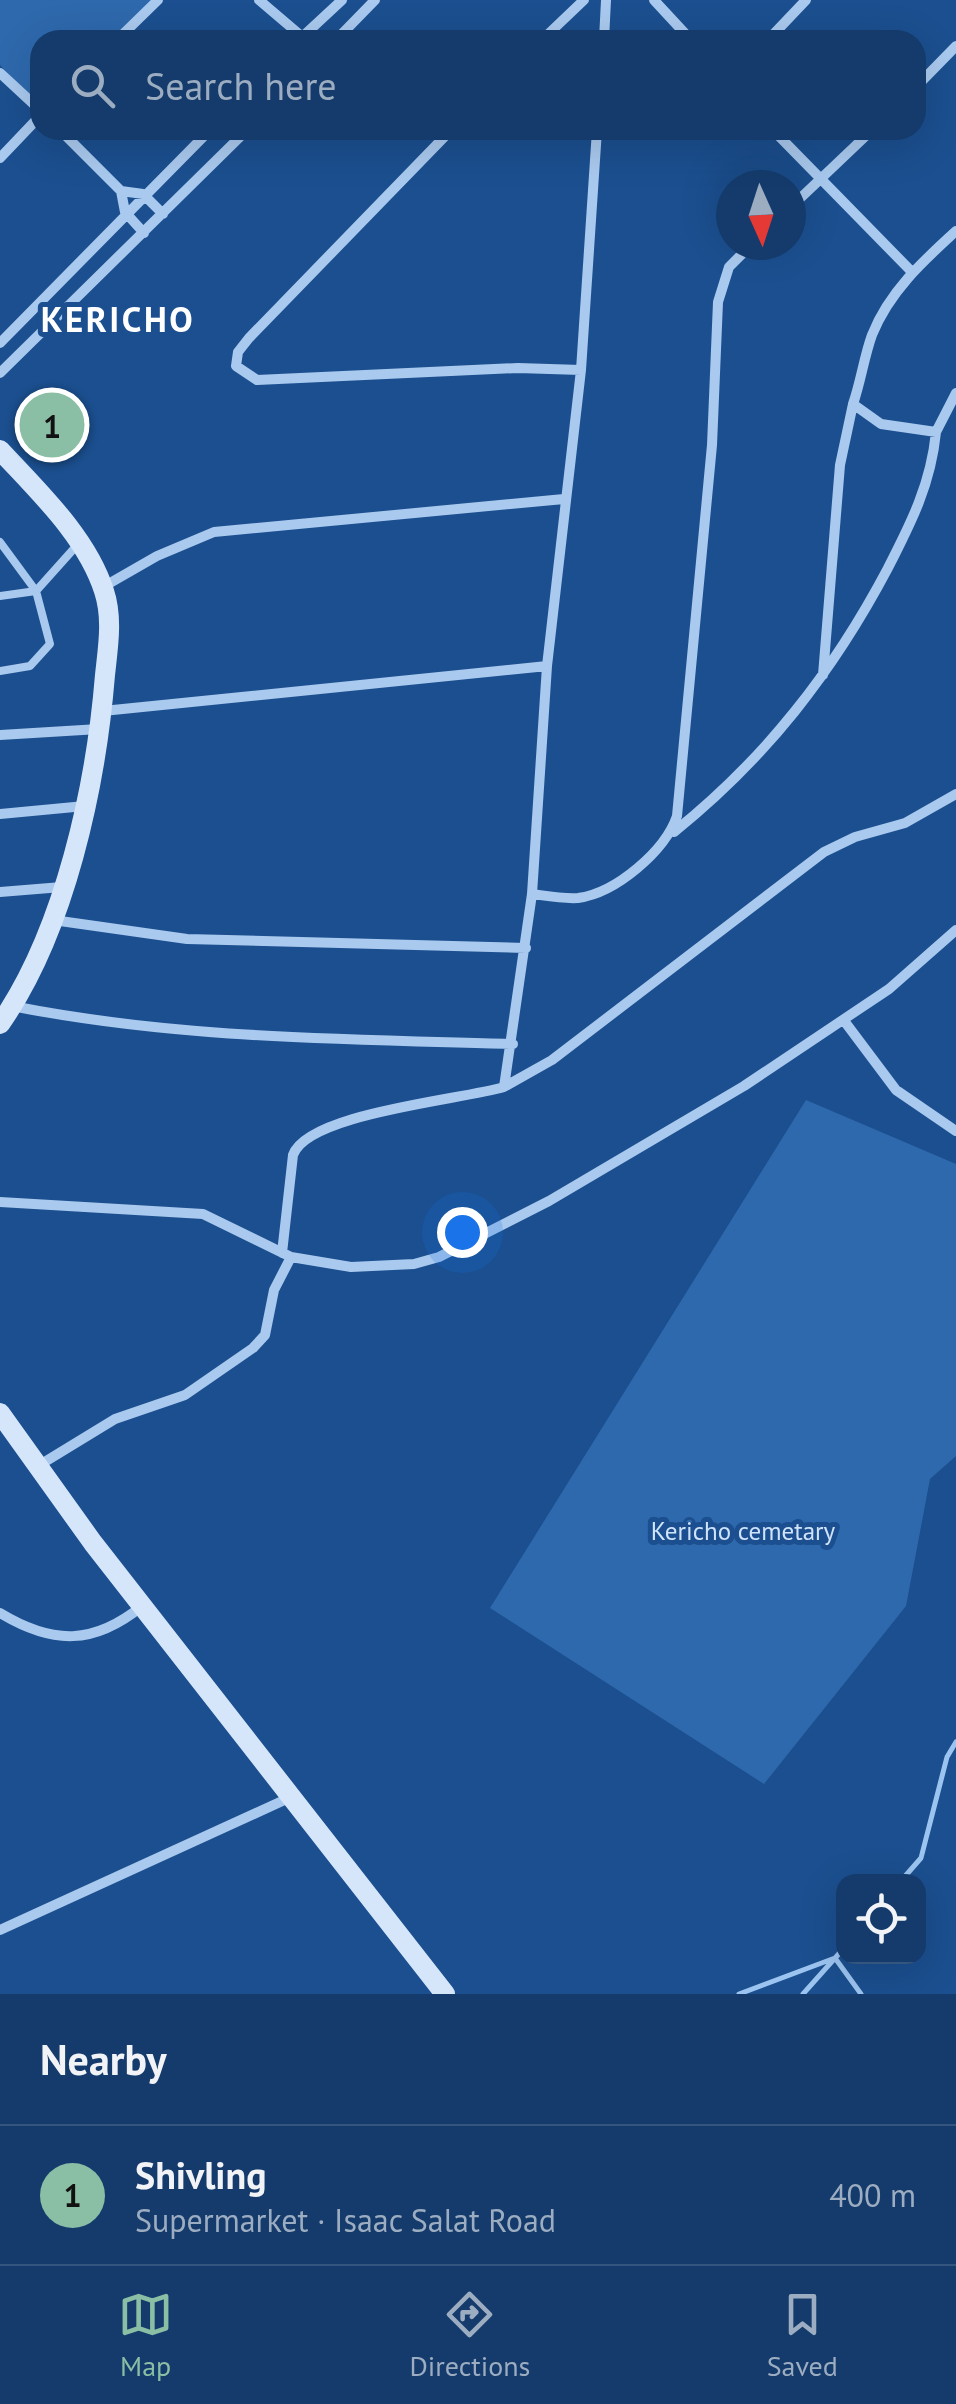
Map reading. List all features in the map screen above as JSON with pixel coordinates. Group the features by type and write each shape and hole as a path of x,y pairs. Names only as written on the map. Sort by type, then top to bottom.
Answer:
{"street":[{"path":"127,30 158,0"},
{"path":"259,0 292,30"},
{"path":"311,30 342,0"},
{"path":"346,30 375,0"},
{"path":"552,30 584,0"},
{"path":"604,30 606,0"},
{"path":"654,0 682,30"},
{"path":"778,30 806,0"},
{"path":"926,77 956,46"},
{"path":"0,73 30,103"},
{"path":"0,158 30,124"},
{"path":"70,140 121,191 126,212 144,233"},
{"path":"0,343 200,140"},
{"path":"0,373 237,140"},
{"path":"441,140 249,338 238,352 236,366 248,378 257,380 518,368 581,370"},
{"path":"504,1086 532,894 547,666 581,370 596,140"},
{"path":"783,140 911,272"},
{"path":"806,192 861,140"},
{"path":"121,191 143,194 163,214"},
{"path":"823,677 840,465 872,336 911,272 956,231"},
{"path":"671,835 681,792 712,445 718,302 729,267 736,260"},
{"path":"532,894 566,898 600,892 625,876 762,754 857,628 919,508 932,468 936,432 956,392"},
{"path":"853,404 880,424 936,432"},
{"path":"0,450 80,544 103,588 109,628 102,720 86,806 51,920 6,1015 251,1036 513,1044"},
{"path":"103,588 157,556 214,532 564,499"},
{"path":"0,734 547,666"},
{"path":"38,1466 115,1419 186,1395 253,1348 264,1335 287,1255 293,1154 300,1142 373,1114 504,1086 552,1060 824,852 855,837 905,824 956,794"},
{"path":"0,814 86,806"},
{"path":"0,892 62,887"},
{"path":"51,920 206,940 526,948"},
{"path":"0,1202 203,1214 287,1255 380,1268 439,1257 549,1201 845,1022 956,930"},
{"path":"845,1022 896,1090 956,1130"},
{"path":"0,1413 142,1606 445,1994"},
{"path":"0,1613 52,1634 84,1635 110,1631 142,1606"},
{"path":"0,1930 291,1797"}],"lane":[{"path":"0,542 36,591 50,644 30,666 0,671"},
{"path":"0,596 36,591 80,544"}],"green space":[{"path":"0,0 154,0 123,30 30,30 30,93 0,65"},
{"name":"Kericho cemetary","path":"806,1100 956,1164 956,1456 930,1479 906,1606 764,1784 490,1608"}],"waterway":[{"path":"907,1874 921,1858 947,1757 956,1742"},
{"path":"803,1994 836,1957"},
{"path":"835,1958 861,1994"},
{"path":"739,1994 835,1958"}],"place":[{"name":"Shivling","path":"52,425"}],"district":[{"name":"KERICHO","path":"118,320"}]}
